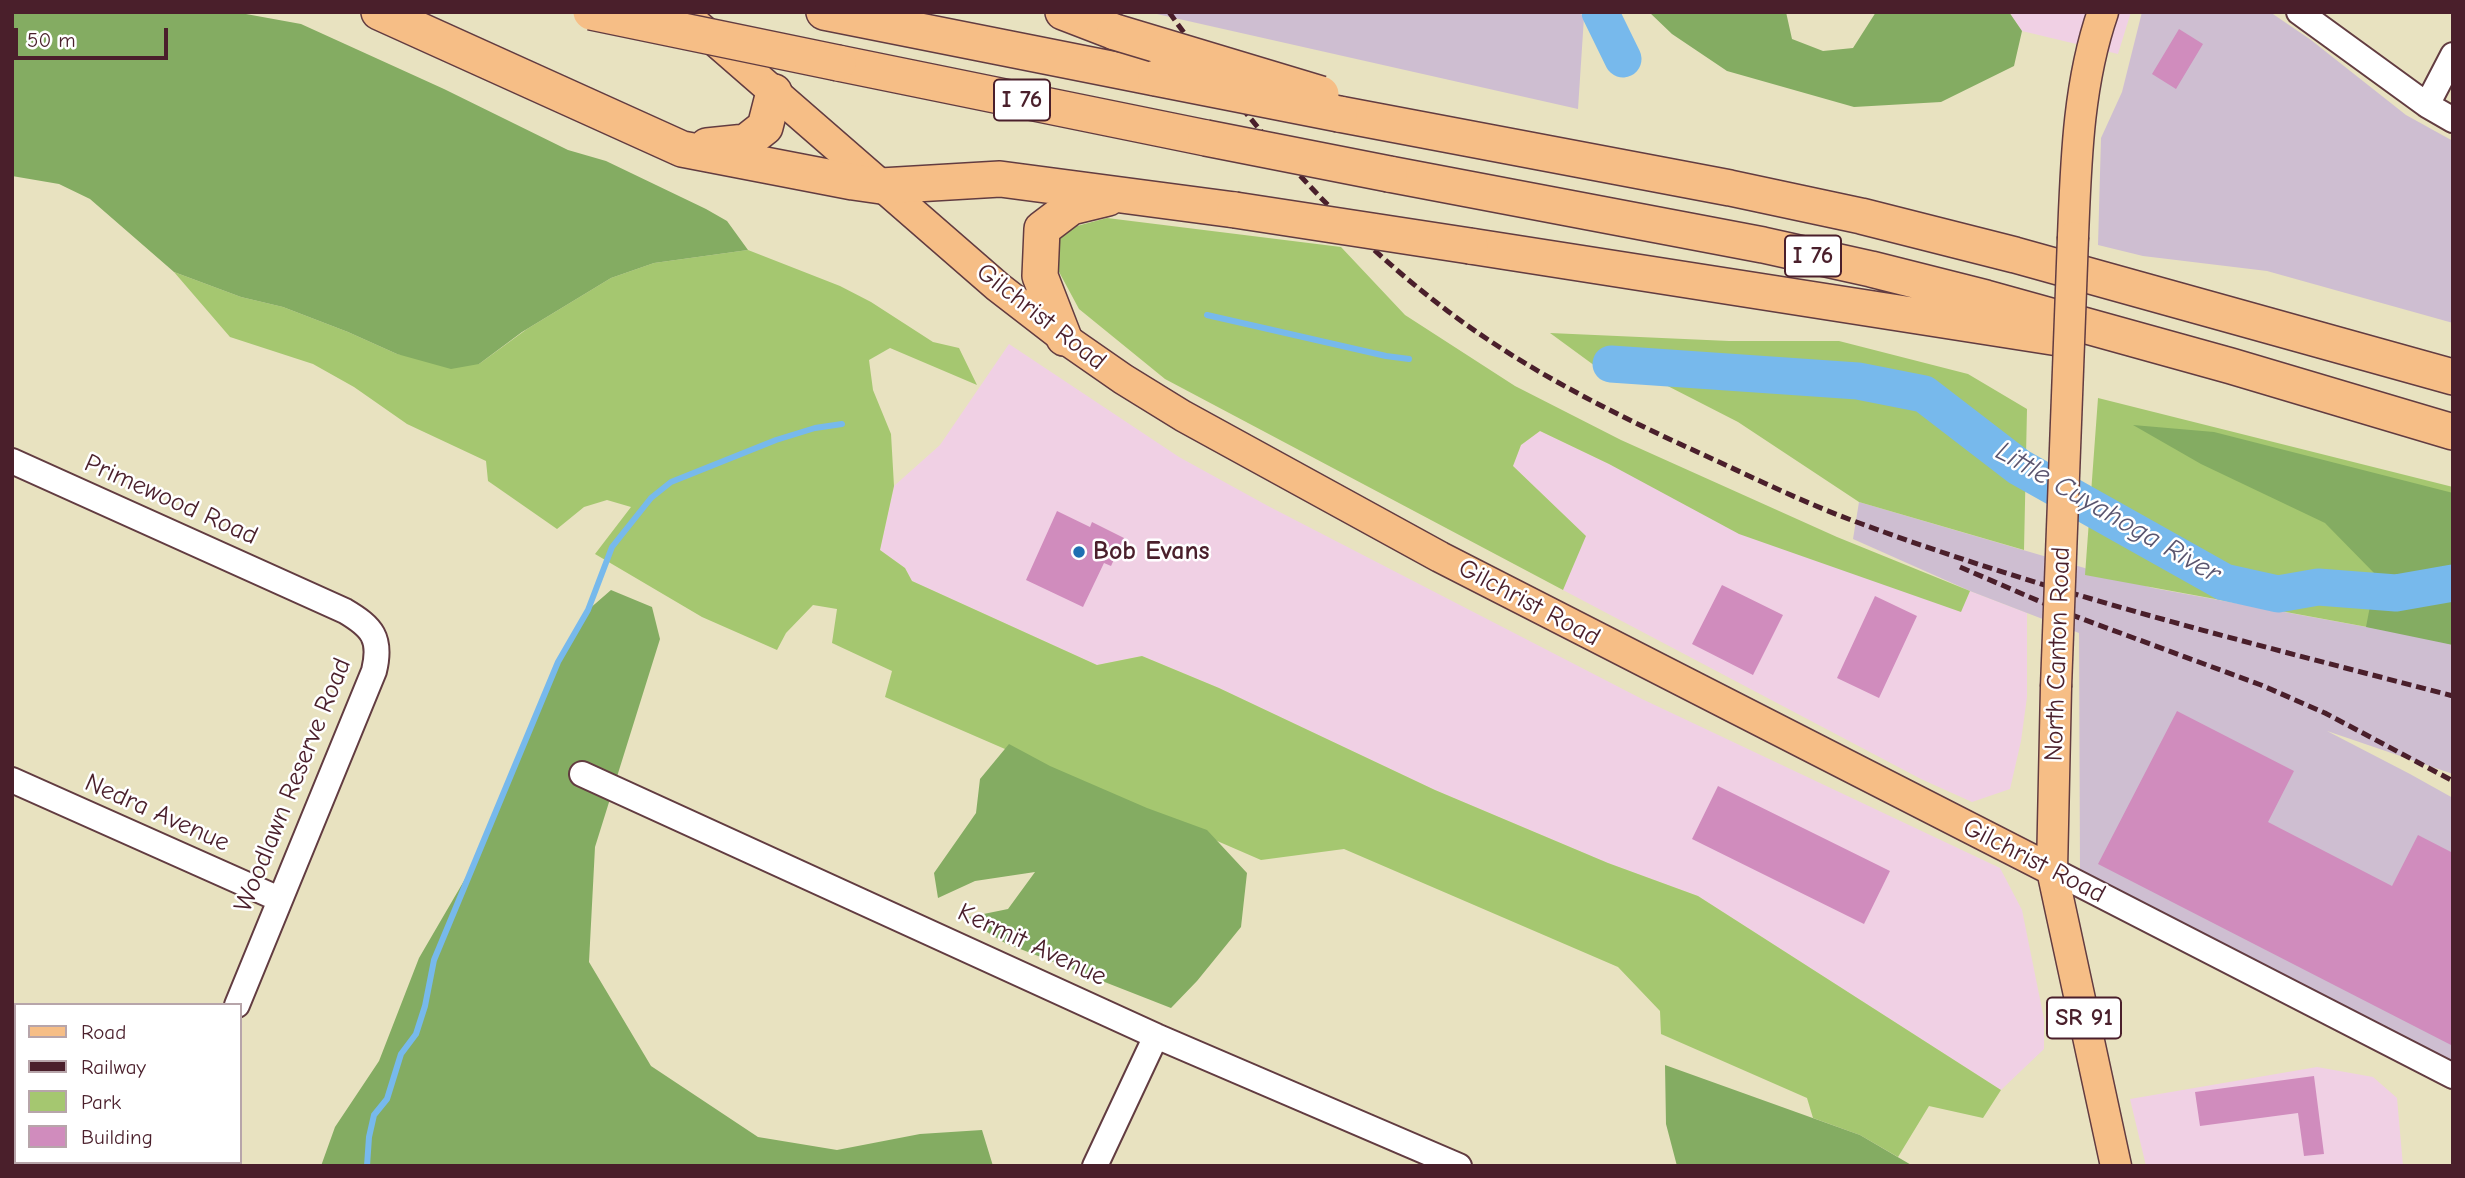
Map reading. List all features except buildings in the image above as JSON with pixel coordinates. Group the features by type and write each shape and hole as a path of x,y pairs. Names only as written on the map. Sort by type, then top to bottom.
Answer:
{"highway":[{"path":"379,12 682,149 853,183 881,186 1000,179 1130,196 1470,246 2231,366"},
{"name":"I 76","path":"591,12 1206,138 1763,245 1871,269 2231,366 2453,432"},
{"name":"I 76","path":"824,12 1156,78 1330,104 1447,135 1730,188 1861,216 2015,255 2453,377"},
{"path":"1063,12 1330,104"},
{"path":"682,149 746,142 765,127 774,92"},
{"path":"1064,338 1040,276 1042,229 1071,207 1130,196"}],"main road":[{"name":"Gilchrist Road","path":"682,12 998,287 1064,338 1183,416 1440,557 2052,870"},
{"name":"North Canton Road","path":"2103,12 2087,66 2076,166 2056,687 2052,870 2116,1166"}],"street":[{"path":"2299,12 2427,106 2453,120"},
{"path":"2427,106 2453,55"},
{"name":"Primewood Road","path":"18,464 293,588"},
{"name":"Woodlawn Reserve Road","path":"238,1003 374,671 377,656 373,634 365,623 293,588"},
{"name":"Kermit Avenue","path":"582,774 1156,1035 1458,1166"},
{"name":"Nedra Avenue","path":"12,780 279,899"},
{"name":"Gilchrist Road","path":"2052,870 2453,1076"},
{"path":"1095,1166 1156,1035"}],"shaded area":[{"path":"1148,12 1578,12 1584,17 1578,109"},
{"path":"2009,12 2131,12 2118,54 2022,31"},
{"path":"2142,12 2270,12 2311,40 2406,115 2453,141 2453,323 2267,271 2143,256 2098,245 2101,138 2122,92"},
{"path":"1009,344 1179,457 1268,506 1642,699 2000,868 2022,910 2044,1019 2044,1049 2001,1090 1698,896 1608,863 1435,790 1219,688 1142,656 1097,665 912,581 905,568 880,550 894,486 940,445"},
{"path":"1540,431 1609,464 1961,611 1970,591 2027,613 2027,697 2010,789 1972,802 1921,779 1563,590 1585,536 1513,466 1521,445"},
{"path":"1859,502 2153,588 2453,645 2453,774 2327,731 2453,798 2453,1063 2080,873 2079,633 1970,591 1853,539"},
{"path":"2317,1067 2373,1077 2397,1098 2403,1166 2146,1166 2130,1099"}],"green space":[{"path":"12,12 235,12 301,24 444,89 568,150 606,161 706,209 727,221 748,250 654,263 611,278 522,332 479,364 451,369 397,354 283,307 241,297 174,272 90,199 59,184 12,176"},
{"path":"1649,12 1786,12 1792,39 1823,51 1853,48 1876,12 2009,12 2022,31 2014,66 1941,102 1854,107 1727,71 1672,34"},
{"path":"1107,218 1341,247 1405,315 1515,386 1621,440 1837,537 1970,591 1961,612 1739,534 1609,464 1540,431 1521,445 1513,466 1586,536 1563,590 1165,379 1079,309 1051,257 1062,230"},
{"path":"748,250 840,286 871,302 933,342 959,348 977,385 890,348 869,360 873,390 891,434 894,486 880,550 905,568 912,581 1097,665 1142,656 1219,688 1435,790 1608,863 1698,896 2001,1090 1983,1118 1929,1106 1898,1157 1860,1135 1813,1118 1807,1098 1661,1034 1660,1011 1618,967 1344,849 1261,860 885,697 892,671 832,643 837,609 813,605 786,633 777,650 702,617 595,554 631,507 607,500 584,507 557,529 488,481 486,461 407,424 354,387 313,364 230,337 174,272 241,297 283,307 397,354 479,364 527,329 611,278 654,263"},
{"path":"1550,333 1729,341 1839,341 1968,374 2027,409 2024,550 1859,502 1738,422 1654,379 1606,374"},
{"path":"2098,398 2453,487 2453,645 2085,575"},
{"path":"2133,425 2214,432 2453,493 2453,645 2366,627 2376,575 2325,523 2201,464"},
{"path":"611,590 652,607 660,639 595,847 589,962 651,1066 758,1137 837,1150 920,1134 982,1130 993,1166 321,1166 335,1127 379,1061 419,958 472,867 558,662 588,610"},
{"path":"1009,744 1050,766 1147,808 1207,830 1247,873 1241,927 1171,1008 1005,943 964,918 1008,909 1035,872 975,881 938,898 934,873 976,813 980,779"},
{"path":"1665,1065 1860,1135 1913,1166 1677,1166 1666,1124"}],"waterway":[{"name":"Little Cuyahoga River","path":"1600,12 1623,59"},
{"name":"Little Cuyahoga River","path":"1207,315 1409,359"},
{"name":"Little Cuyahoga River","path":"1611,364 1618,364"},
{"name":"Little Cuyahoga River","path":"1611,364 1858,381 1924,394 2019,467 2224,582 2278,594 2318,587 2396,593 2453,583"},
{"path":"367,1166 374,1115 387,1099 401,1054 416,1034 425,1006 434,960 558,662 588,610 612,547 651,498 671,482 776,440 815,428 842,424"}],"railway":[{"path":"1169,12 1258,128 1290,165 1394,268 1463,323 1529,366 1598,404 1802,500 1934,550 2155,617 2453,696"},
{"path":"1960,567 2069,614 2261,685 2325,713 2453,781"}],"place":[{"name":"Bob Evans","path":"1079,552"}]}
